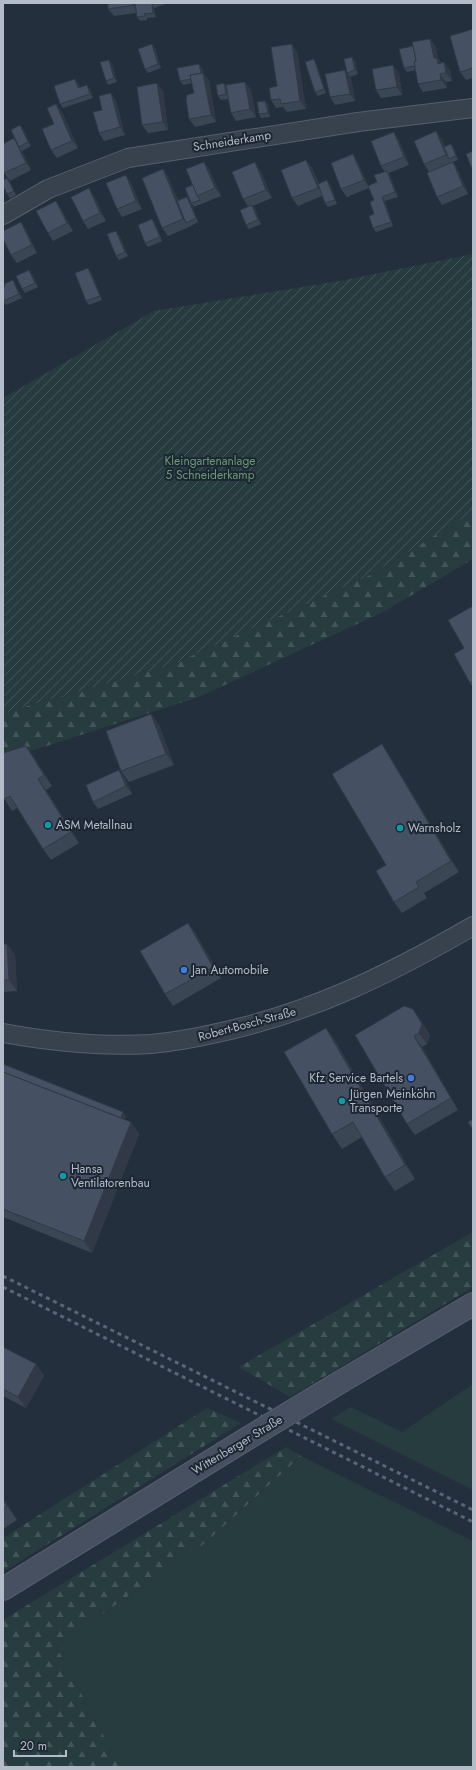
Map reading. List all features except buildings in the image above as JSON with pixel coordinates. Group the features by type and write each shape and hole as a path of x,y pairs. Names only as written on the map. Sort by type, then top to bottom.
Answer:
{"main road":[{"name":"Wittenberger Straße","path":"3,1589 342,1381 473,1304"}],"street":[{"name":"Schneiderkamp","path":"3,215 48,189 128,158 350,123 473,108"},
{"name":"Robert-Bosch-Straße","path":"3,1033 43,1040 99,1044 139,1044 198,1037 236,1029 277,1018 335,997 426,953 473,926"}],"green space":[{"name":"Kleingartenanlage 5 Schneiderkamp","path":"473,254 473,512 370,575 171,665 3,713 3,398 154,311 345,280"},
{"path":"473,512 473,559 383,612 199,697 3,760 3,713 171,665 370,575"},
{"path":"473,1232 473,1287 290,1397 239,1367"},
{"path":"473,1384 473,1490 331,1419 351,1407 402,1432"},
{"path":"207,1408 241,1423 3,1572 3,1538"},
{"path":"286,1447 301,1456 205,1543 56,1646 120,1767 3,1767 3,1620"},
{"path":"301,1456 473,1541 473,1767 120,1767 56,1646 205,1543"}],"railway":[{"path":"3,1276 473,1510"},
{"path":"3,1287 473,1522"}],"place":[{"name":"ASM Metallnau","path":"48,825"},
{"name":"Warnsholz","path":"400,828"},
{"name":"Jan Automobile","path":"184,970"},
{"name":"Kfz Service Bartels","path":"411,1078"},
{"name":"Jürgen Meinköhn Transporte","path":"342,1101"},
{"name":"Hansa Ventilatorenbau","path":"63,1176"}]}
